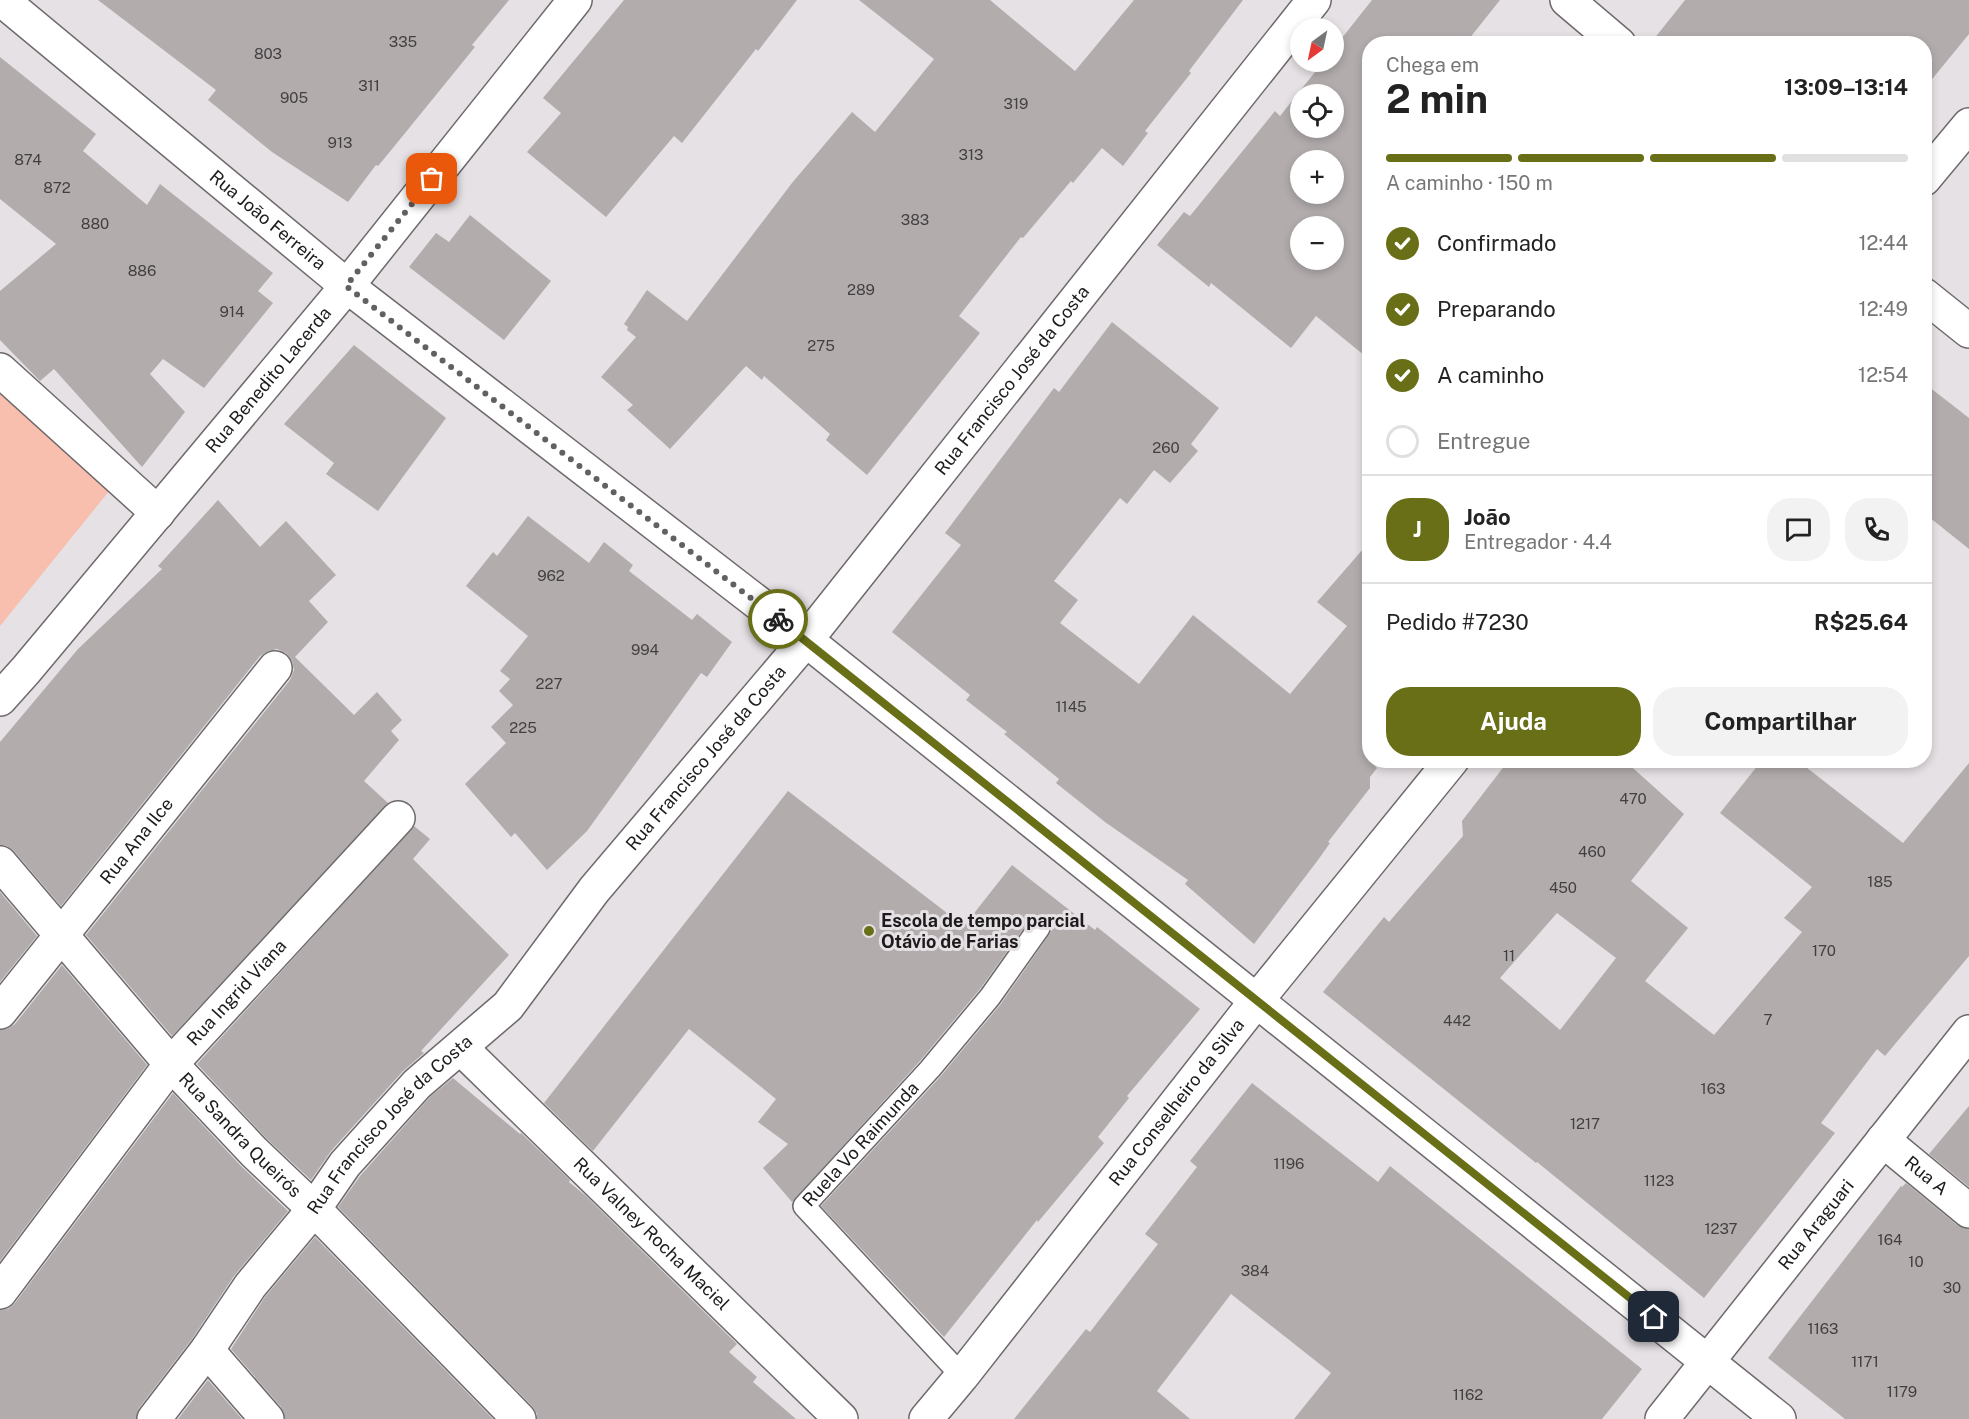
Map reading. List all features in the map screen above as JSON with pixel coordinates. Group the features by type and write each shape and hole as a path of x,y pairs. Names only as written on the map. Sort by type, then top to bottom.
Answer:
{"street":[{"name":"Rua João Ferreira","path":"2,0 346,286 806,640 1779,1419"},
{"name":"Rua Benedito Lacerda","path":"0,699 346,286 575,0"},
{"name":"Rua Francisco José da Costa","path":"154,1419 207,1350 250,1286 314,1209 345,1164 417,1084 508,1006 594,890 806,640 1314,0"},
{"path":"1567,0 1610,36"},
{"path":"1932,169 1969,125"},
{"path":"1932,301 1969,331"},
{"path":"0,369 158,513"},
{"name":"Rua Ana Ilce","path":"0,1012 275,668"},
{"name":"Rua Conselheiro da Silva","path":"926,1419 1257,1000 1446,768"},
{"name":"Rua Ingrid Viana","path":"0,1292 171,1064 398,818"},
{"name":"Rua Sandra Queirós","path":"0,863 171,1064 254,1152 314,1209 519,1419"},
{"name":"Rua Araguari","path":"1662,1419 1969,1032"},
{"name":"Rua Valney Rocha Maciel","path":"461,1048 841,1419"},
{"name":"Rua A","path":"1883,1140 1969,1211"},
{"path":"207,1350 267,1419"}],"lane":[{"name":"Ruela Vo Raimunda","path":"962,1376 804,1206 938,1060 990,997 1039,928"}],"shaded area":[{"path":"0,393 114,485 0,626"}],"building":[{"path":"98,0 509,0 472,45 475,47 348,202 272,152 208,100 216,90"},
{"path":"624,0 797,0 682,143 674,136 606,217 527,152 561,113 543,98"},
{"path":"859,0 990,0 1075,71 1134,0 1243,0 1189,71 1191,73 1145,131 1148,133 1123,166 1102,148 1023,238 1021,237 959,316 980,333 867,475 826,440 830,434 764,376 762,380 746,366 670,449 627,410 633,405 601,377 636,337 627,330 628,327 624,324 647,290 687,321 792,183 852,112 875,132 934,59"},
{"path":"1372,0 1500,0 1471,36 1362,36 1362,353 1316,316 1291,348 1211,283 1209,287 1157,245 1184,212 1190,216 1275,111 1280,116 1290,103 1290,138 1344,138 1344,84 1305,84 1315,72 1344,72 1344,35"},
{"path":"1685,0 1969,0 1969,34 1932,79 1932,36 1656,36"},
{"path":"0,57 96,134 83,151 147,205 160,184 273,273 258,291 273,303 204,388 163,359 150,374 185,412 142,467 54,369 40,381 0,340 0,291 56,244 0,199"},
{"path":"470,215 551,281 504,340 409,267 436,233 449,242"},
{"path":"1112,322 1219,408 1191,444 1198,451 1170,483 1154,470 1127,504 1120,498 1054,581 1078,600 1060,623 1139,684 1193,615 1290,694 1347,626 1317,602 1362,550 1362,768 1377,768 1370,777 1370,788 1254,944 1185,884 1188,880 1105,822 1056,783 1059,779 1004,734 1007,732 966,700 970,695 892,632 961,545 945,533 1054,388 1059,392"},
{"path":"354,345 446,418 378,511 326,474 334,463 284,424"},
{"path":"1932,389 1969,418 1969,549 1932,519"},
{"path":"218,500 260,547 286,521 336,575 309,601 328,622 295,657 354,715 377,692 402,720 391,731 399,740 364,781 388,803 172,1036 86,935 290,680 294,670 292,661 286,653 277,649 260,656 61,906 14,851 7,846 0,845 0,742 78,649 162,569 158,566"},
{"path":"528,516 589,563 604,542 633,565 629,571 692,620 697,614 732,642 707,677 701,673 587,831 547,870 515,833 511,837 465,784 506,743 491,727 513,705 499,691 510,679 500,671 528,636 466,586 493,552 497,556"},
{"path":"1969,763 1969,956 1885,1056 1877,1049 1821,1123 1835,1133 1704,1298 1323,992 1384,917 1389,922 1463,836 1462,821 1503,768 1633,768 1684,814 1631,881 1688,928 1645,981 1714,1035 1802,932 1784,918 1812,887 1720,813 1756,768 1807,768 1903,843","holes":["1557,913 1616,958 1560,1030 1500,978"]},
{"path":"788,791 964,926 1012,865 1095,930 1097,927 1200,1009 1127,1096 1129,1098 1098,1137 1104,1143 1038,1222 1037,1220 944,1337 821,1206 940,1077 1000,1005 1052,930 1051,923 1046,917 1034,916 1029,921 980,989 920,1061 792,1202 763,1168 788,1144 758,1122 776,1099 689,1029 593,1151 544,1103"},
{"path":"414,826 430,839 413,859 509,955 421,1051 424,1053 403,1071 331,1151 311,1180 267,1139 197,1064"},
{"path":"0,892 37,936 0,982"},
{"path":"62,965 147,1065 0,1261 0,1030 15,1024"},
{"path":"453,1078 521,1133 737,1344 729,1352 757,1377 753,1382 796,1419 537,1419 532,1406 338,1207 360,1176 430,1097"},
{"path":"1252,1083 1378,1182 1390,1166 1642,1369 1602,1419 1294,1419 1331,1373 1231,1294 1157,1391 1190,1419 1014,1419 1086,1329 1090,1332 1158,1244 1145,1234 1197,1167 1190,1161"},
{"path":"173,1093 240,1165 288,1211 234,1276 192,1339 139,1408 136,1419 0,1419 0,1310 8,1309 15,1303"},
{"path":"1969,1106 1969,1187 1929,1154"},
{"path":"1906,1183 1957,1225 1969,1229 1969,1419 1845,1419 1768,1358 1901,1186"},
{"path":"315,1237 493,1419 285,1419 281,1407 231,1349 265,1297"},
{"path":"208,1380 242,1419 178,1419"}],"way so far":[{"path":"432,179 346,286 778,619"}],"place":[{"name":"Escola de tempo parcial Otávio de Farias","path":"869,931"}],"route":[{"path":"778,619 1654,1317"}]}
